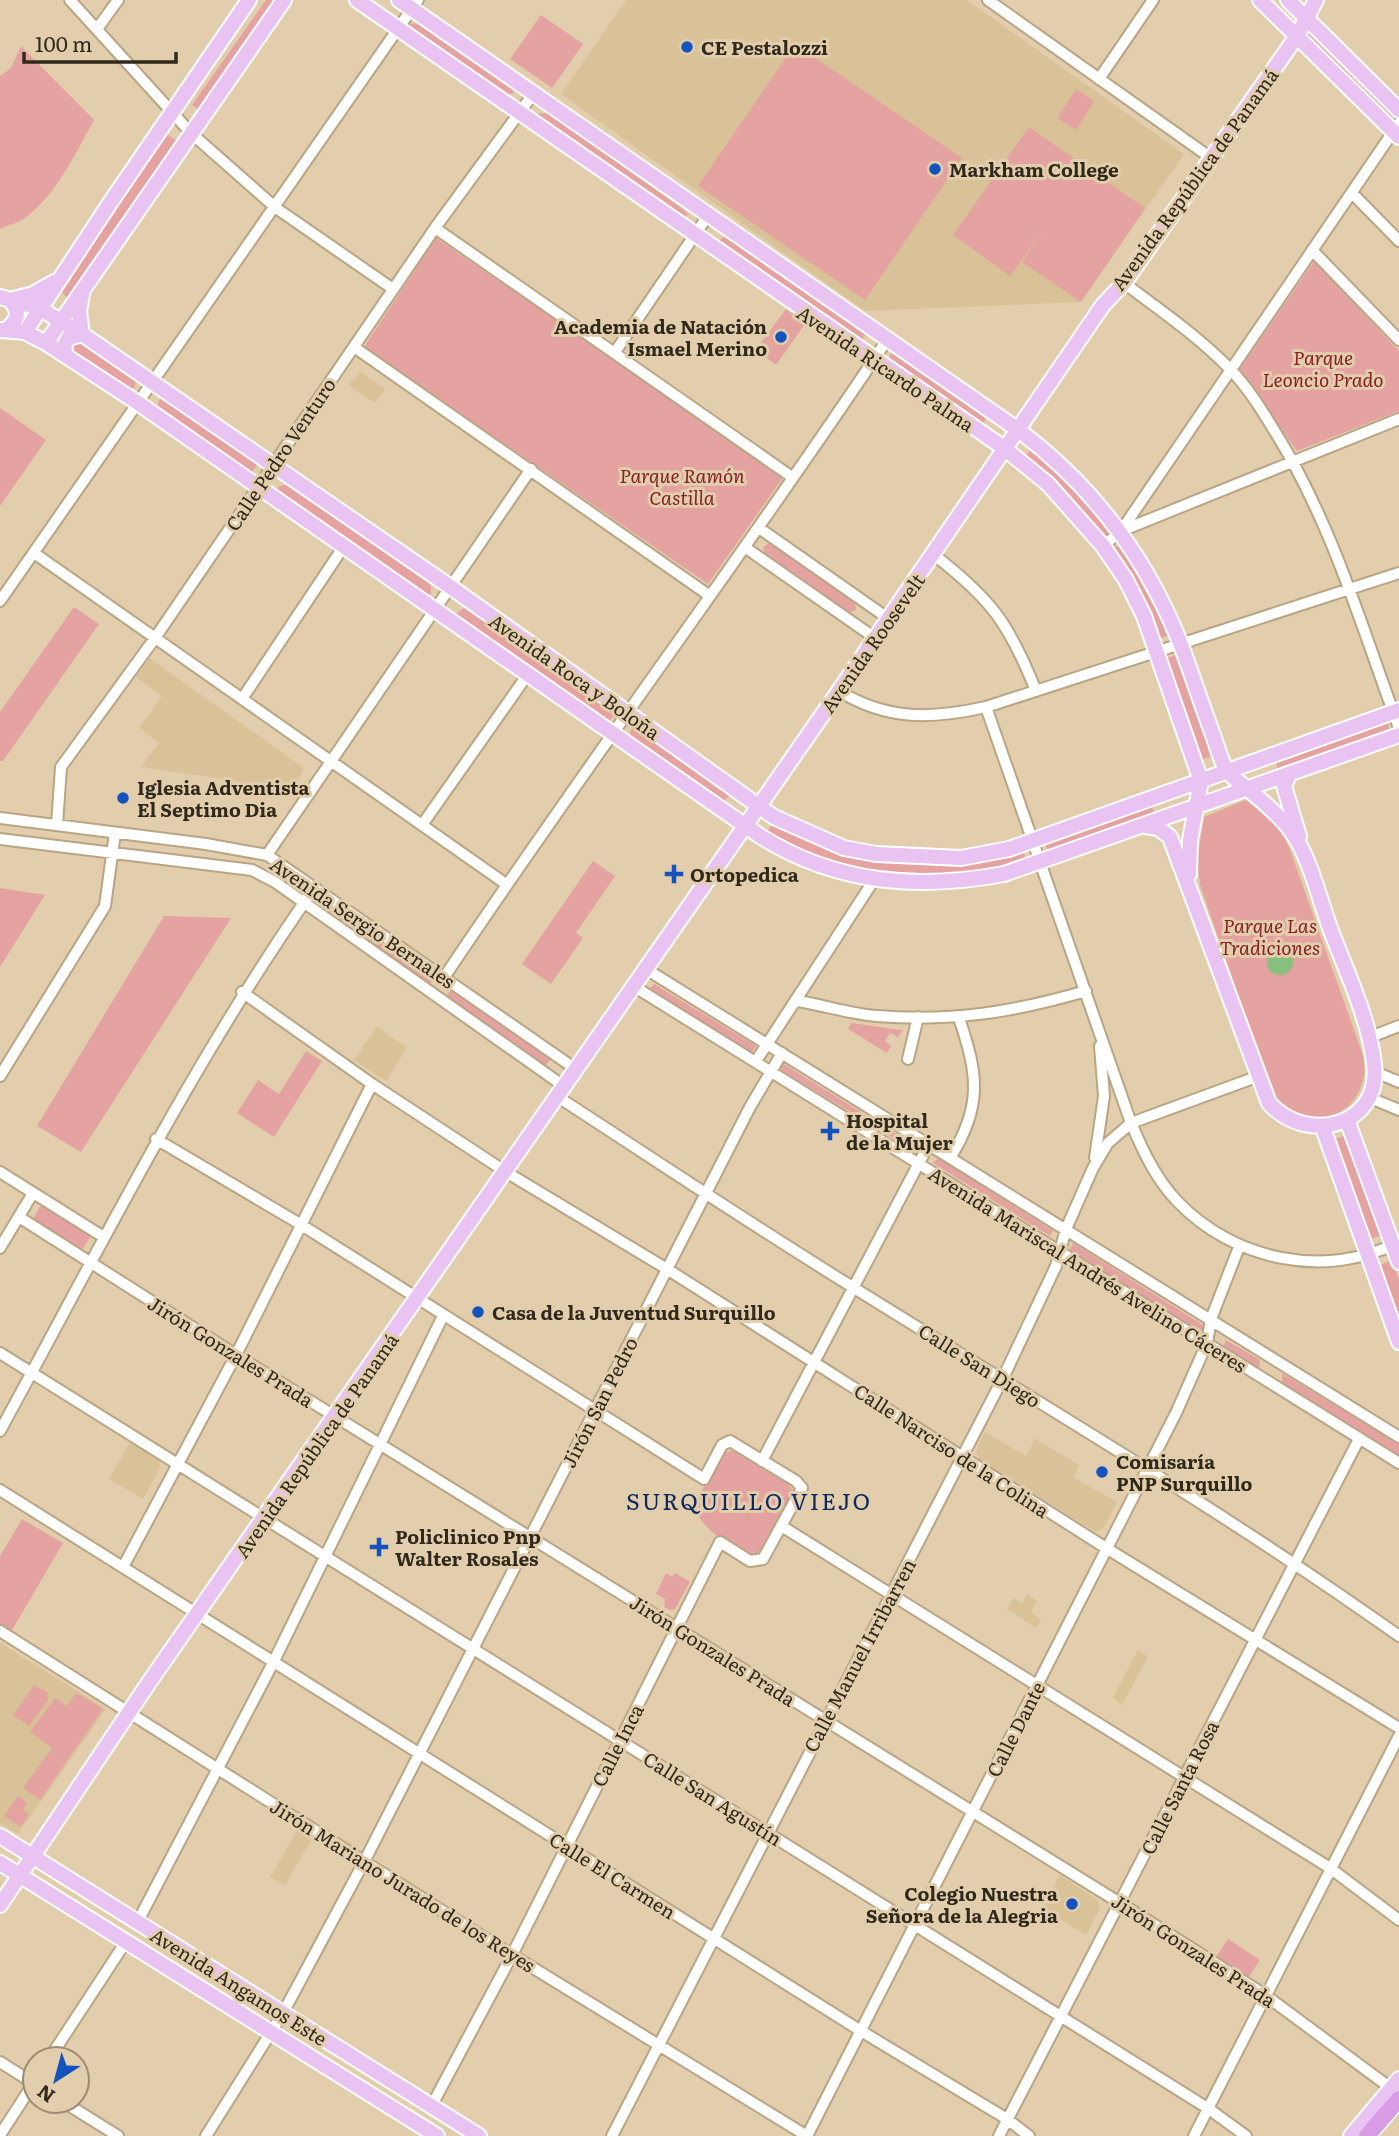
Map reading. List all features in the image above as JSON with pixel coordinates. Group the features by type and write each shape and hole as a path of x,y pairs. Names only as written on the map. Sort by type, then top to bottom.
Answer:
{"highway":[{"path":"1367,2136 1397,2090"},
{"path":"1380,2136 1399,2114"}],"main road":[{"path":"25,332 249,0"},
{"path":"46,343 284,0"},
{"name":"Avenida Ricardo Palma","path":"357,0 1004,448 1048,484 1103,546 1126,580 1157,651 1201,780"},
{"name":"Avenida Ricardo Palma","path":"399,0 415,5 533,94 707,217 1017,429 1080,482 1121,531 1163,604 1180,643 1226,772"},
{"path":"1260,0 1397,130"},
{"path":"1288,0 1399,110"},
{"name":"Avenida República de Panamá","path":"1108,298 1124,283 1316,0"},
{"name":"Avenida República de Panamá","path":"1108,298 1114,280 1294,33"},
{"path":"55,284 61,303 78,298"},
{"path":"5,298 33,294 55,284"},
{"path":"3,330 17,318 18,312 5,298"},
{"name":"Avenida Roca y Boloña","path":"5,298 39,308 82,334 452,588 759,806 827,842 876,855 961,858 1032,841 1396,711"},
{"path":"66,356 64,347 68,338 82,334 78,298"},
{"name":"Avenida Roosevelt","path":"635,986 1108,298"},
{"name":"Avenida Roca y Boloña","path":"3,330 25,332 46,343 138,403 745,825 808,861 874,880 936,884 993,877 1040,864 1399,735"},
{"path":"1144,801 1158,809 1157,819 1150,825 1170,837 1269,1102 1278,1113 1304,1126 1323,1128 1347,1120 1368,1097 1375,1072 1368,1038 1302,851 1284,786 1286,776 1273,767 1277,754"},
{"path":"1226,772 1281,817 1302,851"},
{"path":"1190,886 1188,859 1201,780"},
{"name":"Avenida República de Panamá","path":"0,1905 129,1713 635,986"},
{"path":"1347,1120 1396,1244 1399,1262"},
{"path":"1323,1128 1399,1342"},
{"name":"Avenida Angamos Este","path":"0,1836 479,2136"},
{"name":"Avenida Angamos Este","path":"0,1863 271,2033 416,2131 437,2136"},
{"path":"1351,2136 1397,2090"}],"street":[{"path":"70,0 191,133 276,208 393,289"},
{"path":"97,29 118,0"},
{"path":"988,0 1204,153"},
{"path":"1099,79 1153,0"},
{"path":"0,601 415,5"},
{"name":"Calle Pedro Venturo","path":"57,825 61,767 155,638 435,228 533,94"},
{"path":"1103,546 1121,531 1397,130"},
{"path":"1352,193 1399,241"},
{"path":"615,352 707,217"},
{"path":"435,228 792,477"},
{"path":"1312,250 1399,340"},
{"path":"1124,283 1186,330 1231,370 1252,395 1294,462 1351,589 1396,711 1399,728"},
{"path":"445,976 506,884 746,548 887,340"},
{"path":"354,347 710,596"},
{"path":"1121,531 1399,419"},
{"path":"267,856 531,469"},
{"path":"759,528 889,618"},
{"path":"242,699 344,546"},
{"path":"746,548 875,638"},
{"path":"34,553 506,884"},
{"path":"933,554 966,579 1005,622 1036,691"},
{"path":"839,691 856,702 896,715 949,716 986,707 1399,573"},
{"path":"422,825 528,674"},
{"path":"986,707 1131,1123 1147,1159 1176,1200 1216,1233 1239,1247 1287,1260 1347,1259 1396,1244"},
{"name":"Avenida Sergio Bernales","path":"0,818 206,844 267,856 445,976 577,1070"},
{"path":"16,841 18,820"},
{"path":"0,1076 105,906 115,832"},
{"name":"Avenida Sergio Bernales","path":"0,839 252,870 275,881 561,1092"},
{"path":"203,862 206,844"},
{"path":"756,1061 874,880"},
{"path":"0,1431 156,1139 242,992 315,887"},
{"name":"Avenida Mariscal Andrés Avelino Cáceres","path":"646,969 1399,1437"},
{"name":"Avenida Mariscal Andrés Avelino Cáceres","path":"635,986 919,1163 1059,1254 1399,1463"},
{"path":"800,997 813,1005 876,1016 960,1018 1010,1012 1086,991"},
{"name":"Calle Narciso de la Colina","path":"242,992 372,1084 506,1172 667,1269 1106,1548 1399,1728"},
{"path":"908,1059 918,1017"},
{"path":"950,1158 971,1118 975,1091 973,1062 960,1018"},
{"path":"1368,1038 1399,1026"},
{"name":"Calle Manuel Irribarren","path":"1093,1168 1104,1096 1100,1032"},
{"name":"Jirón San Pedro","path":"271,2033 421,1754 472,1648 706,1193 782,1053"},
{"path":"1375,1072 1399,1082"},
{"name":"Calle Manuel Irribarren","path":"612,2136 1003,1378 1059,1254 1066,1229 1093,1168 1108,1143 1131,1123 1259,1076"},
{"path":"123,1567 236,1355 372,1084"},
{"name":"Calle San Diego","path":"561,1092 706,1193 1297,1564 1399,1636"},
{"path":"1368,1097 1399,1110"},
{"path":"156,1139 300,1224 595,1409"},
{"path":"762,1461 815,1363 851,1286 929,1144"},
{"path":"0,1172 102,1236"},
{"path":"0,1248 33,1193"},
{"name":"Jirón Gonzales Prada","path":"19,1217 236,1355 1121,1903 1265,1995 1397,2090"},
{"name":"Calle Dante","path":"807,2136 1147,1471 1207,1343 1211,1319 1239,1247"},
{"path":"137,1923 326,1558 443,1316"},
{"name":"Calle San Agustín","path":"0,1353 768,1831 1209,2109 1245,2136"},
{"path":"1266,1380 1274,1359"},
{"name":"Calle Inca","path":"432,2106 512,1955 720,1542 750,1561 759,1561 766,1556 802,1488 762,1461 727,1442 704,1479 595,1409"},
{"name":"Calle Santa Rosa","path":"999,2136 1255,1639 1297,1564 1359,1439"},
{"name":"Calle El Carmen","path":"0,1490 861,2031 1007,2119 1029,2136"},
{"path":"783,1527 1330,1868 1399,1920"},
{"name":"Jirón Mariano Jurado de los Reyes","path":"0,1631 512,1955 807,2136"},
{"path":"1194,2136 1399,1736"},
{"path":"58,2045 125,1942"},
{"path":"206,2136 271,2033"},
{"path":"0,2062 21,2075"},
{"path":"0,2135 21,2103"},
{"path":"84,2115 118,2136"}],"shaded area":[{"name":"Markham College","path":"626,0 967,0 1184,154 1081,302 865,311 561,94"},
{"path":"361,372 385,389 375,403 348,385"},
{"path":"149,658 301,766 303,771 292,789 141,767 159,743 139,728 162,696 136,677"},
{"path":"1280,949 1289,953 1293,962 1289,971 1280,975 1271,971 1267,962 1271,953"},
{"path":"377,1027 407,1048 386,1081 354,1060"},
{"path":"985,1432 1026,1456 1035,1439 1079,1465 1073,1477 1117,1502 1103,1529 1096,1532 979,1459 976,1451"},
{"path":"130,1442 159,1458 160,1468 143,1499 109,1479"},
{"path":"1027,1594 1037,1601 1031,1611 1041,1621 1036,1628 1007,1609 1014,1598 1022,1604"},
{"path":"0,1643 106,1709 18,1834 0,1823"},
{"path":"1138,1650 1148,1657 1122,1705 1113,1697"},
{"path":"298,1829 313,1837 285,1885 270,1877"},
{"name":"Colegio Nuestra Señora de la Alegria","path":"1060,1875 1097,1900 1100,1908 1086,1935 1043,1909"}],"green space":[{"path":"266,0 278,0 199,110 192,105"},
{"path":"541,15 583,44 552,88 510,59"},
{"path":"421,23 510,84 514,93 503,95 413,32 410,24"},
{"path":"1310,28 1397,115 1388,120 1304,38 1305,30"},
{"path":"795,44 962,158 865,300 698,186"},
{"path":"21,46 94,120 64,173 46,198 25,218 0,229 0,76 11,68"},
{"path":"1076,89 1094,101 1076,130 1057,118"},
{"path":"548,113 689,215 677,217 543,123 536,114"},
{"path":"1029,127 1145,208 1081,302 1022,262 1044,229 1010,276 953,235"},
{"path":"167,134 177,141 75,297 67,298 59,288"},
{"path":"726,235 862,329 865,335 862,340 858,342 721,246 720,240"},
{"name":"Parque Ramón Castilla","path":"436,238 784,476 708,584 364,347"},
{"name":"Parque Leoncio Prado","path":"1315,260 1399,351 1399,411 1297,451 1239,370"},
{"name":"Academia de Natación Ismael Merino","path":"786,309 805,324 776,365 756,350"},
{"path":"77,338 136,377 135,387 129,391 124,389 69,349"},
{"path":"892,352 986,416 984,423 887,360"},
{"path":"161,397 166,397 258,464 250,474 159,412 157,405"},
{"path":"0,408 46,440 0,506"},
{"path":"1031,449 1083,492 1110,528 1106,535 1100,534 1063,492 1025,457"},
{"path":"289,484 431,585 431,594 423,597 276,492 279,486"},
{"path":"771,542 855,601 856,610 847,613 765,555 763,547"},
{"path":"1115,546 1122,546 1169,635 1159,639 1113,549"},
{"path":"74,607 99,624 3,761 0,761 0,712"},
{"path":"464,608 615,707 614,716 609,721 604,720 457,617 458,612"},
{"path":"1178,654 1214,756 1203,759 1167,658"},
{"path":"1387,721 1391,734 1278,771 1276,761"},
{"path":"635,725 731,794 723,802 719,801 631,740 630,732"},
{"name":"Parque Las Tradiciones","path":"1246,800 1278,827 1289,847 1363,1055 1364,1076 1358,1093 1348,1106 1334,1115 1318,1119 1301,1116 1285,1108 1272,1092 1200,885 1197,859 1204,817"},
{"path":"1146,804 1152,806 1155,816 1050,857 1044,841"},
{"path":"775,821 885,861 955,863 1022,849 1028,864 930,881 840,868 765,834"},
{"path":"593,861 615,876 576,933 583,938 551,984 522,964"},
{"path":"0,888 45,895 0,967"},
{"path":"318,898 435,978 429,986 313,906"},
{"path":"164,916 231,918 81,1152 37,1126"},
{"path":"654,984 756,1046 752,1052 649,990"},
{"path":"452,989 552,1058 545,1066 445,997"},
{"path":"851,1023 903,1030 898,1037 890,1033 885,1041 891,1046 887,1053 848,1029"},
{"path":"306,1051 322,1061 274,1137 237,1113 258,1080 279,1094"},
{"path":"782,1063 917,1147 906,1146 781,1070"},
{"path":"1347,1135 1383,1235 1371,1239 1335,1139"},
{"path":"938,1158 1053,1231 1050,1236 933,1163"},
{"path":"41,1205 91,1236 80,1253 31,1222"},
{"path":"1073,1243 1206,1327 1204,1335 1069,1251"},
{"path":"1392,1260 1399,1279 1399,1319 1380,1265"},
{"path":"1226,1340 1260,1360 1259,1370 1223,1347"},
{"path":"1282,1373 1399,1445 1399,1457 1282,1382"},
{"path":"733,1451 788,1484 794,1492 762,1551 754,1553 744,1552 723,1541 704,1524 694,1507 718,1457 722,1452"},
{"path":"22,1519 63,1543 11,1632 0,1625 0,1556"},
{"path":"666,1573 672,1577 675,1573 690,1582 675,1609 670,1610 664,1607 665,1599 656,1594"},
{"path":"34,1685 47,1692 48,1700 29,1726 13,1715"},
{"path":"76,1693 103,1709 40,1800 23,1788 52,1748 30,1732 55,1698 67,1706"},
{"path":"18,1796 27,1803 23,1810 29,1815 20,1827 4,1816"},
{"path":"1228,1939 1260,1960 1248,1978 1216,1957"}],"place":[{"name":"CE Pestalozzi","path":"687,47"},
{"name":"Markham College","path":"935,169"},
{"name":"Academia de Natación Ismael Merino","path":"781,337"},
{"name":"Iglesia Adventista El Septimo Dia","path":"123,798"},
{"name":"Ortopedica","path":"674,874"},
{"name":"Hospital de la Mujer","path":"830,1131"},
{"name":"Casa de la Juventud Surquillo","path":"478,1312"},
{"name":"Comisaría PNP Surquillo","path":"1102,1472"},
{"name":"Policlinico Pnp Walter Rosales","path":"379,1547"},
{"name":"Colegio Nuestra Señora de la Alegria","path":"1072,1904"}],"district":[{"name":"SURQUILLO VIEJO","path":"749,1500"}]}
